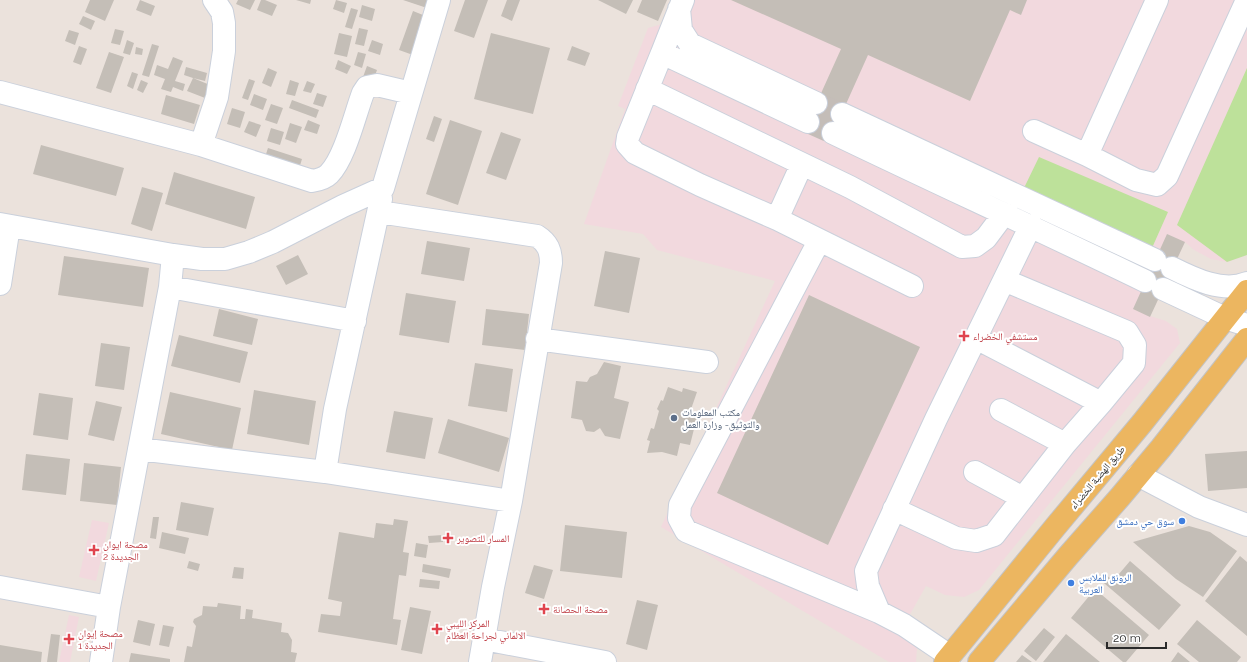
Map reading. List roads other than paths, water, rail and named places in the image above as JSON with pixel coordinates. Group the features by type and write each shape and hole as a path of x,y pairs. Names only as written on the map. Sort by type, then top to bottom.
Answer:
{"main road":[{"name":"طريق الهضبة الخضراء","path":"948,659 1142,423 1247,291"},
{"path":"979,662 1138,475 1247,339"}],"street":[{"path":"202,145 217,97 224,51 224,23 222,12 214,0"},
{"path":"325,472 335,409 383,188 439,0"},
{"path":"1087,155 1157,0"},
{"path":"1034,131 1087,155 1136,180 1157,185 1167,176 1247,0"},
{"path":"681,5 646,89 628,137 627,144 635,153 700,185 777,219 912,286"},
{"path":"681,5 681,30 690,44 816,103"},
{"path":"662,53 808,122"},
{"path":"0,92 202,145 312,181 319,180 329,174 337,162 343,150 363,93 367,87 377,85 411,93"},
{"path":"646,89 850,187 962,247 975,246 986,238 1004,214"},
{"path":"842,114 1192,278 1225,287 1241,286 1247,283"},
{"path":"833,133 1225,318 1247,325"},
{"path":"777,219 802,164"},
{"path":"0,284 4,225 173,255 202,259 225,259 249,252 279,239 353,201 383,188"},
{"path":"379,212 537,236 545,242 550,251 551,263 537,338 511,501 493,587 480,662"},
{"path":"879,612 868,586 866,571 894,509 1030,225"},
{"path":"819,241 680,505 679,518 686,531 879,612 904,625 948,659"},
{"path":"101,662 108,607 170,287 173,255"},
{"path":"894,509 956,538 976,542 994,536 1065,444 1134,363 1135,345 1127,332 1004,280"},
{"path":"170,287 355,321"},
{"path":"537,338 707,362"},
{"path":"976,338 1101,403"},
{"path":"1001,410 1065,444"},
{"path":"139,449 325,472 511,501"},
{"path":"975,472 1023,498"},
{"path":"1138,475 1199,507 1247,525"},
{"path":"0,587 108,607"},
{"path":"484,639 605,662"}],"tunnel":[{"path":"816,103 842,114"},
{"path":"808,122 833,133"}],"place":[{"name":"مستشفي الخضراء","path":"964,336"},
{"name":"مكتب المعلومات والتوثيق- وزارة العمل","path":"674,418"},
{"name":"سوق حي دمشق","path":"1182,521"},
{"name":"المسار للتصوير","path":"448,538"},
{"name":"مصحة ايوان الجديدة 2","path":"94,550"},
{"name":"الرونق للملابس العربية","path":"1071,583"},
{"name":"مصحة الحصانة","path":"544,609"},
{"name":"المركز الليبي الالماني لجراحة العظام","path":"437,629"},
{"name":"مصحة إيوان الجديدة 1","path":"69,639"}]}
